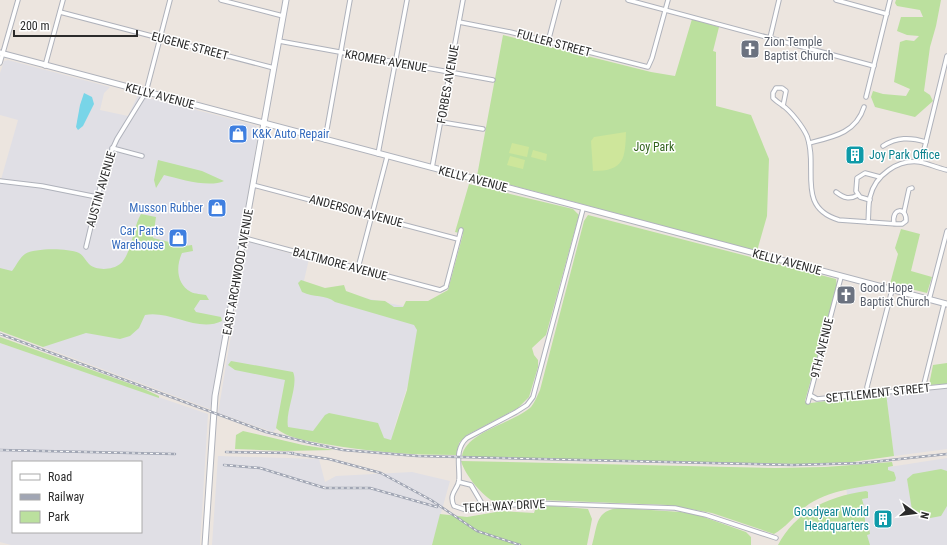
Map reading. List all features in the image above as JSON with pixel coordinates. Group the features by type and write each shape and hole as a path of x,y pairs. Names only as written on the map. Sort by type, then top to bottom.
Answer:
{"main road":[{"name":"EAST ARCHWOOD AVENUE","path":"205,545 216,396 286,0"},
{"name":"KELLY AVENUE","path":"2,54 946,304"}],"street":[{"path":"0,63 18,0"},
{"path":"45,66 63,0"},
{"name":"AUSTIN AVENUE","path":"86,247 97,197 112,148 146,92 170,0"},
{"path":"221,0 283,16"},
{"path":"325,140 350,0"},
{"path":"378,154 406,0"},
{"name":"FORBES AVENUE","path":"432,168 463,0"},
{"path":"548,42 559,0"},
{"path":"628,0 874,66"},
{"path":"665,10 668,0"},
{"path":"770,38 779,0"},
{"path":"836,0 887,14"},
{"path":"866,96 890,0"},
{"name":"FULLER STREET","path":"459,22 498,29 648,67 652,58 665,10"},
{"name":"EUGENE STREET","path":"60,12 274,68"},
{"name":"KROMER AVENUE","path":"279,42 493,80"},
{"path":"921,162 947,56"},
{"path":"783,106 786,91 782,88 776,88 772,93 773,98 783,106 801,126 809,142 811,189 814,200 819,208 830,217 839,220 902,224 906,220 906,214 904,212 909,189 912,188"},
{"path":"809,142 845,132 859,119 864,107"},
{"path":"441,122 483,129"},
{"path":"883,146 890,141 911,137 926,142"},
{"path":"112,148 142,156"},
{"path":"358,268 387,157"},
{"path":"868,222 870,200 873,189 880,177 889,170 900,164 921,162 947,170"},
{"path":"870,200 858,195 856,191 857,178 860,175 869,173 880,177"},
{"path":"0,181 42,186 97,197"},
{"name":"ANDERSON AVENUE","path":"253,185 458,239"},
{"path":"836,192 845,198 850,199 858,195"},
{"name":"TECH WAY DRIVE","path":"583,209 533,396 526,405 516,412 464,441 459,449 459,482 452,496 453,503 456,508 466,510 531,503 675,508 706,515 776,538"},
{"path":"894,224 894,213 900,211 904,212"},
{"path":"458,239 461,230"},
{"path":"929,300 944,237 947,231"},
{"name":"BALTIMORE AVENUE","path":"244,238 436,289 443,289 446,287 458,239"},
{"name":"9TH AVENUE","path":"808,402 841,277"},
{"path":"867,394 867,387 892,290"},
{"path":"923,388 946,304"},
{"name":"SETTLEMENT STREET","path":"810,395 817,399 947,386"},
{"path":"459,482 465,482 471,485 484,507"}],"shaded area":[{"path":"8,60 110,87 104,93 100,110 128,116 138,95 235,120 256,126 259,129 210,409 0,331 0,183 18,120 0,115 0,73 4,61"},
{"path":"250,242 309,259 303,285 431,312 395,425 389,454 315,442 286,435 277,428 273,432 218,413 245,252 247,244"},
{"path":"0,343 208,414 200,545 11,545 0,542"},
{"path":"947,388 947,449 894,456 886,395"},
{"path":"218,456 319,459 325,482 336,476 412,472 450,481 432,545 212,545"},
{"path":"947,458 947,545 855,545 844,474"}],"green space":[{"path":"896,0 941,0 930,47 924,91 930,95 933,101 915,117 875,107 871,97 873,91 883,94 906,96 910,89 894,82 900,42 906,40 914,41 919,36 907,35 897,31 901,17 923,17 920,10 897,6 895,3"},
{"name":"Joy Park","path":"692,19 719,27 713,51 716,52 716,106 751,115 769,159 767,216 757,251 477,176 503,35 651,72 675,76"},
{"path":"626,132 624,156 617,166 612,169 593,171 591,141 594,137"},
{"path":"512,143 529,147 527,157 509,153"},
{"path":"533,150 547,154 546,161 531,157"},
{"path":"510,156 525,160 523,169 507,165"},
{"path":"158,160 202,171 224,181 211,184 186,181 164,175 156,188 154,180"},
{"path":"469,184 573,209 579,215 546,335 532,348 534,355 538,360 538,367 529,397 518,408 467,435 459,443 457,455 391,452 342,447 299,439 281,432 276,428 285,380 235,370 228,365 231,361 293,372 294,384 288,413 288,427 313,431 325,415 329,413 378,423 384,438 391,440 407,390 417,330 414,325 335,302 327,298 306,294 302,292 298,283 301,280 325,288 344,285 346,291 371,300 385,301 394,307 403,307 406,301 428,301 448,290 463,234 455,232"},
{"path":"141,214 156,217 153,238 185,246 192,245 193,251 182,253 180,258 178,269 180,280 186,289 193,293 206,295 209,300 200,300 194,309 196,312 221,317 222,321 213,324 203,324 155,314 145,315 139,328 130,336 120,339 86,333 43,347 0,331 0,268 12,271 23,255 30,252 51,249 74,251 79,253 89,264 96,268 113,268 120,264 127,255"},
{"path":"588,215 836,279 837,286 805,401 811,403 886,393 894,456 852,462 800,464 462,457 465,448 480,434 523,413 531,407 535,401 540,390 584,221"},
{"path":"901,229 920,234 911,271 932,277 927,293 890,284 898,254 895,248"},
{"path":"0,337 142,388 159,396 159,398 0,343"},
{"path":"947,363 947,384 929,385 933,365"},
{"path":"243,431 303,445 334,450 284,451 235,449 236,435"},
{"path":"461,461 776,468 825,467 892,462 893,466 888,467 888,470 894,472 896,478 895,481 829,494 809,504 783,528 774,534 712,513 668,505 541,500 496,503 475,485 463,467"},
{"path":"941,469 947,471 947,506 941,516 925,519 912,510 907,479 913,474"},
{"path":"866,491 868,492 868,498 862,499 865,510 865,528 869,528 870,534 867,535 870,545 778,545 785,533 794,523 815,507 839,497"},
{"path":"543,505 588,509 592,519 587,545 432,545 440,514 467,517 502,511 534,513 536,507"},
{"path":"620,508 681,512 698,515 746,532 751,537 751,545 592,545 597,525 602,515 612,509"}],"water":[{"path":"84,93 92,97 94,104 83,126 78,130 76,127"}],"railway":[{"path":"0,334 266,432 343,450 417,456 793,465 862,463 947,454"},
{"path":"0,450 175,454"},
{"path":"226,452 293,453"},
{"path":"288,453 329,459 381,473 431,500 477,531 520,545"},
{"path":"224,465 260,468 325,488 370,488 437,507"}],"place":[{"name":"Zion Temple Baptist Church","path":"750,49"},
{"name":"K&K Auto Repair","path":"238,134"},
{"name":"Joy Park Office","path":"855,155"},
{"name":"Musson Rubber","path":"217,208"},
{"name":"Car Parts Warehouse","path":"178,238"},
{"name":"Good Hope Baptist Church","path":"846,295"},
{"name":"Goodyear World Headquarters","path":"883,519"}]}
